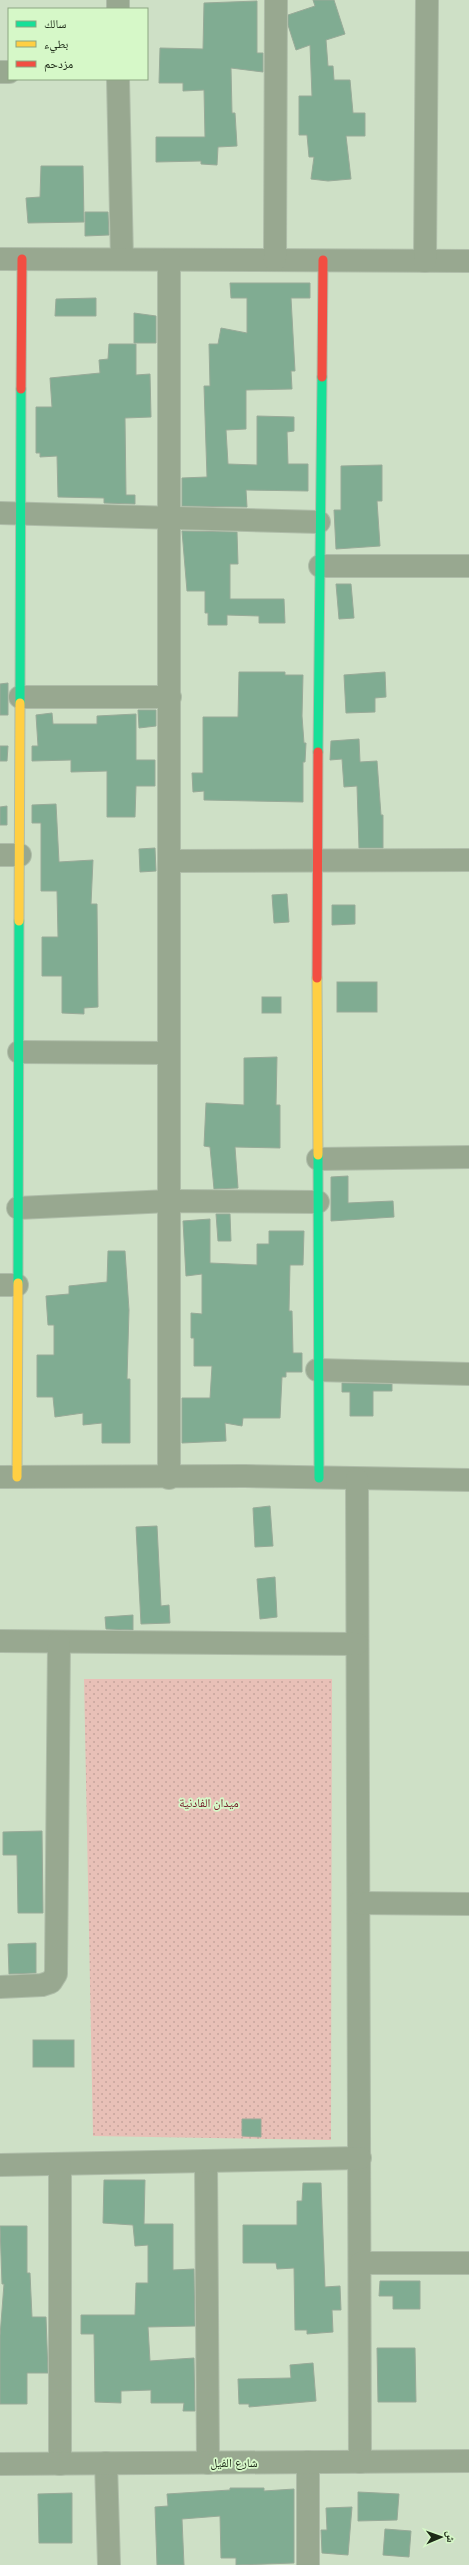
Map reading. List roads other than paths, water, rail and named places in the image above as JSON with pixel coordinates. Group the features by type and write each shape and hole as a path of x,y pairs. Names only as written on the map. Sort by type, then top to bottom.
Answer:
{"street":[{"path":"275,260 276,0"},
{"path":"425,261 426,0"},
{"path":"118,80 122,259"},
{"path":"0,259 469,261"},
{"path":"22,259 11,513 20,697 10,855 19,1052 18,1208 8,1285 8,1477 469,1480"},
{"path":"169,260 171,520 169,861 169,1478"},
{"path":"319,1478 317,1370 317,860 320,566 319,522 323,260"},
{"path":"11,513 171,520 319,522"},
{"path":"320,566 469,566"},
{"path":"20,697 170,697"},
{"path":"169,861 469,860"},
{"path":"19,1052 169,1052"},
{"path":"318,1159 469,1157"},
{"path":"18,1208 169,1201 318,1202"},
{"path":"317,1370 469,1374"},
{"path":"357,1479 361,2263 360,2462"},
{"path":"0,1641 357,1644"},
{"path":"0,1987 42,1985 51,1982 56,1974 59,1642"},
{"path":"359,1903 469,1904"},
{"path":"0,2165 360,2158"},
{"path":"206,2161 208,2462"},
{"path":"60,2165 60,2464"},
{"path":"361,2263 469,2263"},
{"name":"شارع الفيل","path":"0,2464 469,2461"},
{"path":"308,2462 308,2565"},
{"path":"106,2463 109,2565"}],"park label":[{"name":"ميدان الفادنية","path":"209,1802"}]}
